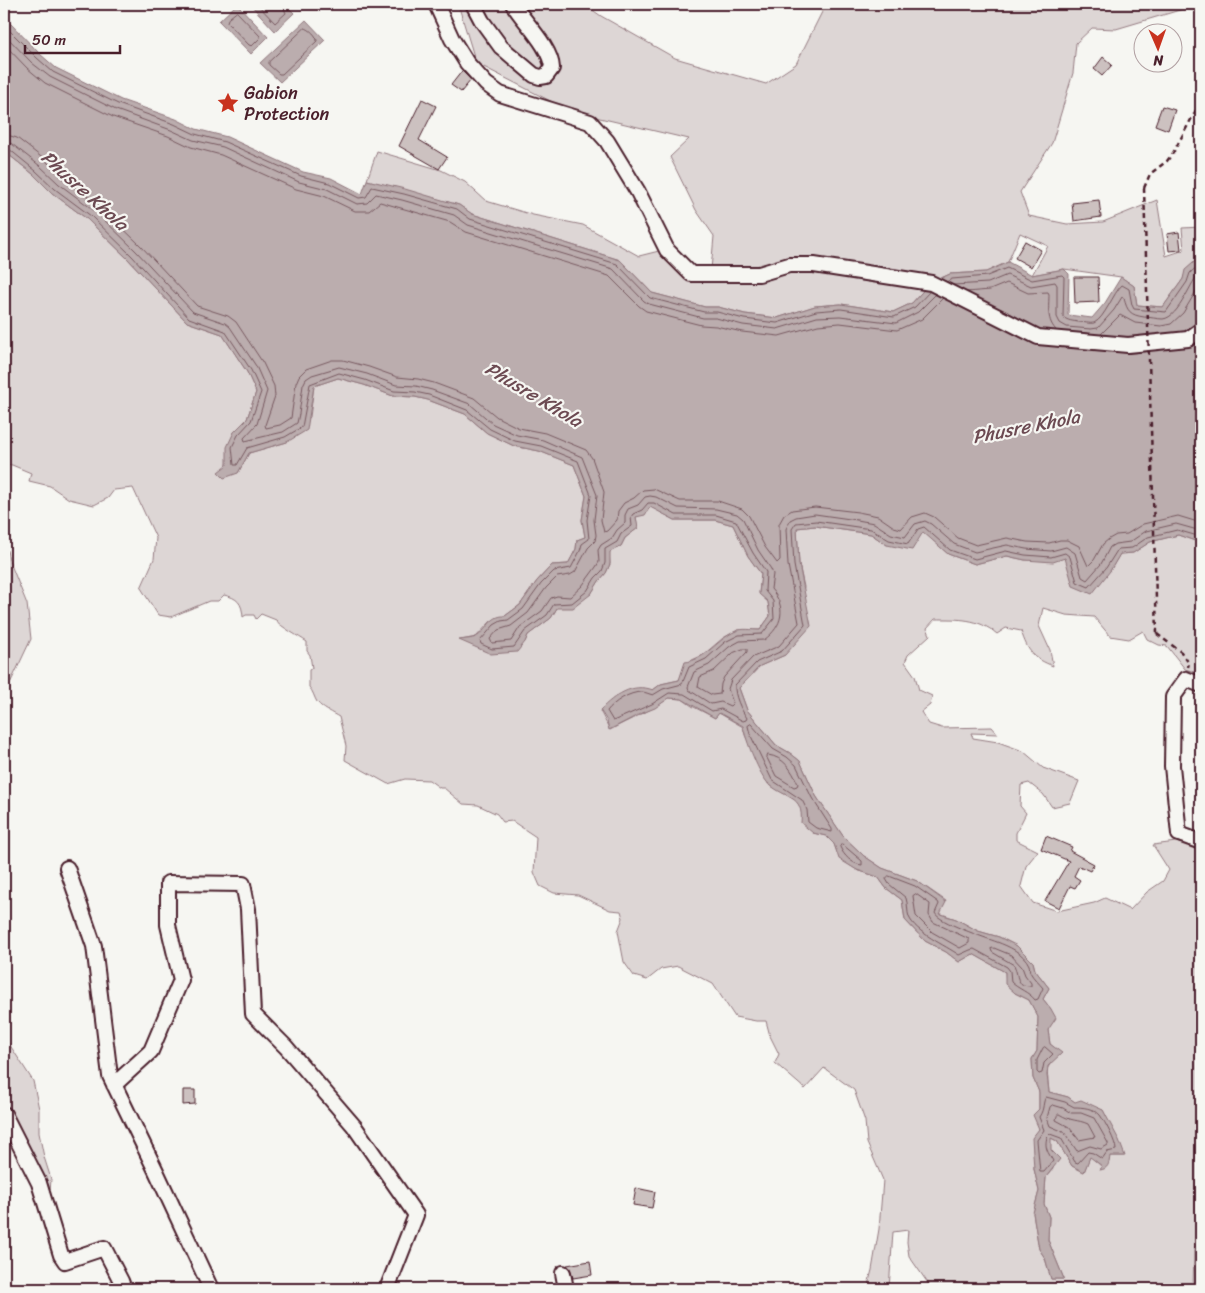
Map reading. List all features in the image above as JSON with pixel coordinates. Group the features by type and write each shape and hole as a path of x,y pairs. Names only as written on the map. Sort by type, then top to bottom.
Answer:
{"street":[{"path":"436,4 452,38 467,63 486,84 500,94 590,122 607,141 638,192 667,250 691,274 759,274 788,265 814,265 931,283 1038,337 1128,345 1188,339 1201,330"},
{"path":"473,4 482,22 501,47 534,74 540,77 546,76 552,68 551,59 514,4"},
{"path":"1201,685 1186,679 1173,698 1172,766 1179,834 1201,842"},
{"path":"67,868 94,946 110,1076 211,1289"},
{"path":"114,1085 150,1051 181,980 168,925 168,883 243,884 248,909 253,1014 286,1047 354,1126 416,1215 387,1289"},
{"path":"4,1114 39,1183 61,1255 65,1261 104,1248 124,1289"},
{"path":"563,1273 566,1289"}],"path":[{"path":"1186,679 1189,663 1181,652 1157,634 1144,188 1150,174 1167,161 1173,153 1201,101"}],"shaded area":[{"path":"458,4 584,4 601,16 675,58 766,84 796,64 826,4 1200,4 1140,22 1132,22 1132,24 1116,29 1092,28 1076,43 1073,73 1052,143 1020,192 1029,216 1067,224 1103,222 1157,200 1166,256 1184,250 1182,228 1201,227 1201,256 1186,270 1183,279 1163,307 1137,305 1134,286 1121,277 1064,269 1032,275 1048,246 1020,233 1008,262 986,272 950,274 930,283 912,303 893,312 841,304 815,306 777,318 745,314 718,307 705,307 652,293 620,260 472,214 459,205 367,180 377,151 441,170 465,182 486,201 533,215 583,225 639,256 659,251 671,262 710,281 714,236 696,210 670,157 689,139 570,111 476,63"},
{"path":"4,151 33,174 52,193 87,219 128,259 187,322 222,334 247,372 256,392 247,419 234,432 227,465 238,473 249,453 287,442 310,417 314,386 338,378 393,396 415,397 428,400 465,414 487,433 514,446 539,451 574,465 586,496 582,520 585,537 577,540 576,549 568,564 552,565 537,581 520,605 505,616 491,621 476,637 461,640 525,642 528,635 551,618 557,608 591,594 610,564 609,552 621,546 625,538 638,528 636,517 651,507 675,520 715,520 733,525 748,556 761,574 759,593 768,602 770,616 760,630 738,630 723,638 703,655 690,661 679,680 661,684 653,690 600,711 610,730 669,698 682,699 715,718 719,713 743,727 768,784 798,802 813,833 826,836 834,844 840,859 857,870 878,877 886,888 902,900 905,920 925,941 946,952 959,962 973,954 1005,972 1006,984 1015,993 1029,1000 1038,1017 1037,1051 1032,1059 1033,1078 1039,1092 1039,1129 1034,1169 1039,1191 1033,1213 1039,1249 1045,1258 1051,1279 1064,1279 1048,1240 1049,1217 1044,1204 1046,1177 1053,1169 1051,1138 1057,1141 1072,1166 1084,1172 1090,1156 1102,1167 1109,1162 1109,1156 1124,1156 1103,1110 1076,1103 1068,1097 1049,1092 1047,1069 1053,1060 1055,1048 1050,1044 1048,1030 1051,1009 1043,999 1049,988 1035,970 1033,962 1017,946 939,913 946,901 917,881 882,868 864,856 843,836 816,796 800,761 776,745 747,710 739,688 760,666 785,655 804,587 799,564 797,528 815,526 871,534 887,545 923,531 948,554 975,564 1007,556 1025,560 1065,558 1110,571 1120,554 1133,553 1150,542 1178,535 1201,543 1201,674 1185,669 1167,646 1159,645 1147,639 1143,631 1129,639 1110,636 1094,617 1066,615 1043,608 1039,626 1050,650 1053,666 1032,653 1021,631 1006,628 997,634 975,622 952,619 935,619 927,628 930,635 908,655 905,662 915,676 919,690 932,696 930,705 921,712 929,724 942,728 992,727 998,734 971,733 973,738 998,742 1023,751 1043,768 1079,781 1070,803 1052,807 1043,794 1029,783 1021,785 1020,806 1026,813 1016,833 1016,840 1038,851 1026,866 1021,886 1033,903 1057,911 1094,903 1105,898 1130,910 1147,892 1163,881 1169,870 1153,845 1176,842 1201,849 1201,1245 1194,1249 1193,1289 932,1289 909,1256 908,1230 893,1232 889,1289 867,1289 879,1229 883,1180 867,1143 865,1121 854,1090 824,1068 805,1089 775,1063 779,1054 770,1036 766,1021 735,1017 713,984 678,966 661,969 647,980 634,976 624,962 618,931 623,918 621,911 610,910 578,895 554,893 540,886 534,872 536,837 512,821 503,822 497,814 478,805 463,804 444,788 440,788 429,780 405,779 388,784 345,760 346,746 339,717 317,702 309,687 309,670 312,668 310,655 307,651 307,642 276,620 261,614 256,619 254,615 243,617 242,608 238,602 224,595 218,601 209,601 171,617 158,615 141,588 154,559 156,538 133,488 114,490 108,498 94,505 69,499 50,486 29,481 31,473 12,465 4,464"},
{"path":"4,537 9,560 27,604 31,639 6,692 8,728 4,732"},
{"path":"4,1036 33,1081 39,1109 39,1133 51,1179 49,1205 29,1155 4,1106"}],"water":[{"path":"237,4 268,37 251,54 219,21"},
{"path":"250,4 285,4 294,13 275,31"},
{"path":"306,20 325,40 280,82 260,63"},
{"name":"Phusre Khola","path":"4,22 11,24 56,68 121,100 176,119 196,129 227,137 303,172 331,178 362,194 367,180 405,189 459,205 472,214 620,260 652,293 705,307 718,307 745,314 777,318 815,306 841,304 893,312 912,303 930,283 950,274 986,272 1008,262 1032,275 1064,269 1069,274 1068,315 1092,318 1105,303 1121,277 1134,286 1137,305 1163,307 1183,279 1185,270 1201,256 1201,543 1178,535 1150,542 1133,553 1120,554 1110,571 1092,594 1073,586 1065,558 1053,562 1025,560 1007,556 975,564 948,554 923,532 912,550 887,545 871,534 815,526 797,528 799,564 811,626 785,655 760,666 739,688 747,710 776,745 800,761 816,796 843,836 864,856 882,868 917,881 946,902 940,914 956,919 978,931 999,937 1017,946 1033,962 1035,970 1049,988 1043,999 1056,1018 1048,1030 1050,1044 1062,1053 1048,1066 1049,1092 1068,1097 1075,1102 1081,1100 1103,1110 1125,1156 1110,1156 1108,1166 1100,1170 1102,1166 1090,1157 1084,1172 1072,1166 1057,1141 1051,1138 1051,1150 1060,1159 1046,1177 1044,1204 1049,1217 1048,1240 1064,1279 1051,1279 1045,1258 1039,1249 1033,1213 1039,1191 1034,1169 1032,1138 1039,1129 1033,1115 1039,1109 1039,1092 1033,1078 1032,1059 1037,1051 1038,1017 1029,1000 1015,993 1005,984 1005,972 973,954 959,962 946,952 925,941 905,920 902,900 886,888 878,877 857,870 839,859 834,844 826,836 813,833 801,823 800,807 796,802 775,789 761,774 743,726 719,713 715,718 682,699 669,698 655,708 609,730 607,721 600,710 617,695 631,689 645,688 653,690 661,684 679,680 685,662 699,657 738,630 760,630 770,616 768,602 759,594 761,574 748,556 733,525 715,520 675,520 650,507 645,515 636,517 638,528 625,538 621,546 610,552 610,564 606,573 591,594 573,608 557,608 551,618 528,635 517,652 491,654 459,640 476,637 496,618 505,616 520,605 537,581 552,565 568,564 576,549 577,540 585,537 582,520 586,496 574,465 539,451 514,446 487,433 465,414 428,400 415,397 393,396 338,378 314,386 307,430 287,442 249,453 238,473 224,478 218,472 227,465 227,447 234,432 247,419 256,392 247,372 222,334 187,322 128,259 87,219 52,193 33,174 4,151"}],"building":[{"path":"1103,57 1112,65 1102,76 1094,69"},
{"path":"462,71 471,80 461,92 451,85"},
{"path":"422,99 436,106 419,140 447,157 439,169 399,146"},
{"path":"1162,106 1175,110 1168,130 1155,125"},
{"path":"1099,200 1101,217 1074,221 1072,203"},
{"path":"1179,232 1181,250 1169,251 1167,234"},
{"path":"1025,241 1041,250 1031,267 1015,258"},
{"path":"1074,277 1098,277 1099,302 1075,303"},
{"path":"1046,836 1072,847 1070,851 1094,864 1090,871 1079,866 1074,876 1080,880 1075,888 1070,886 1059,908 1045,901 1069,861 1041,849"},
{"path":"183,1090 195,1090 195,1104 183,1105"},
{"path":"636,1188 655,1192 652,1208 633,1205"},
{"path":"590,1261 592,1275 573,1278 567,1265"}],"place":[{"name":"Gabion Protection","path":"228,103"}]}
